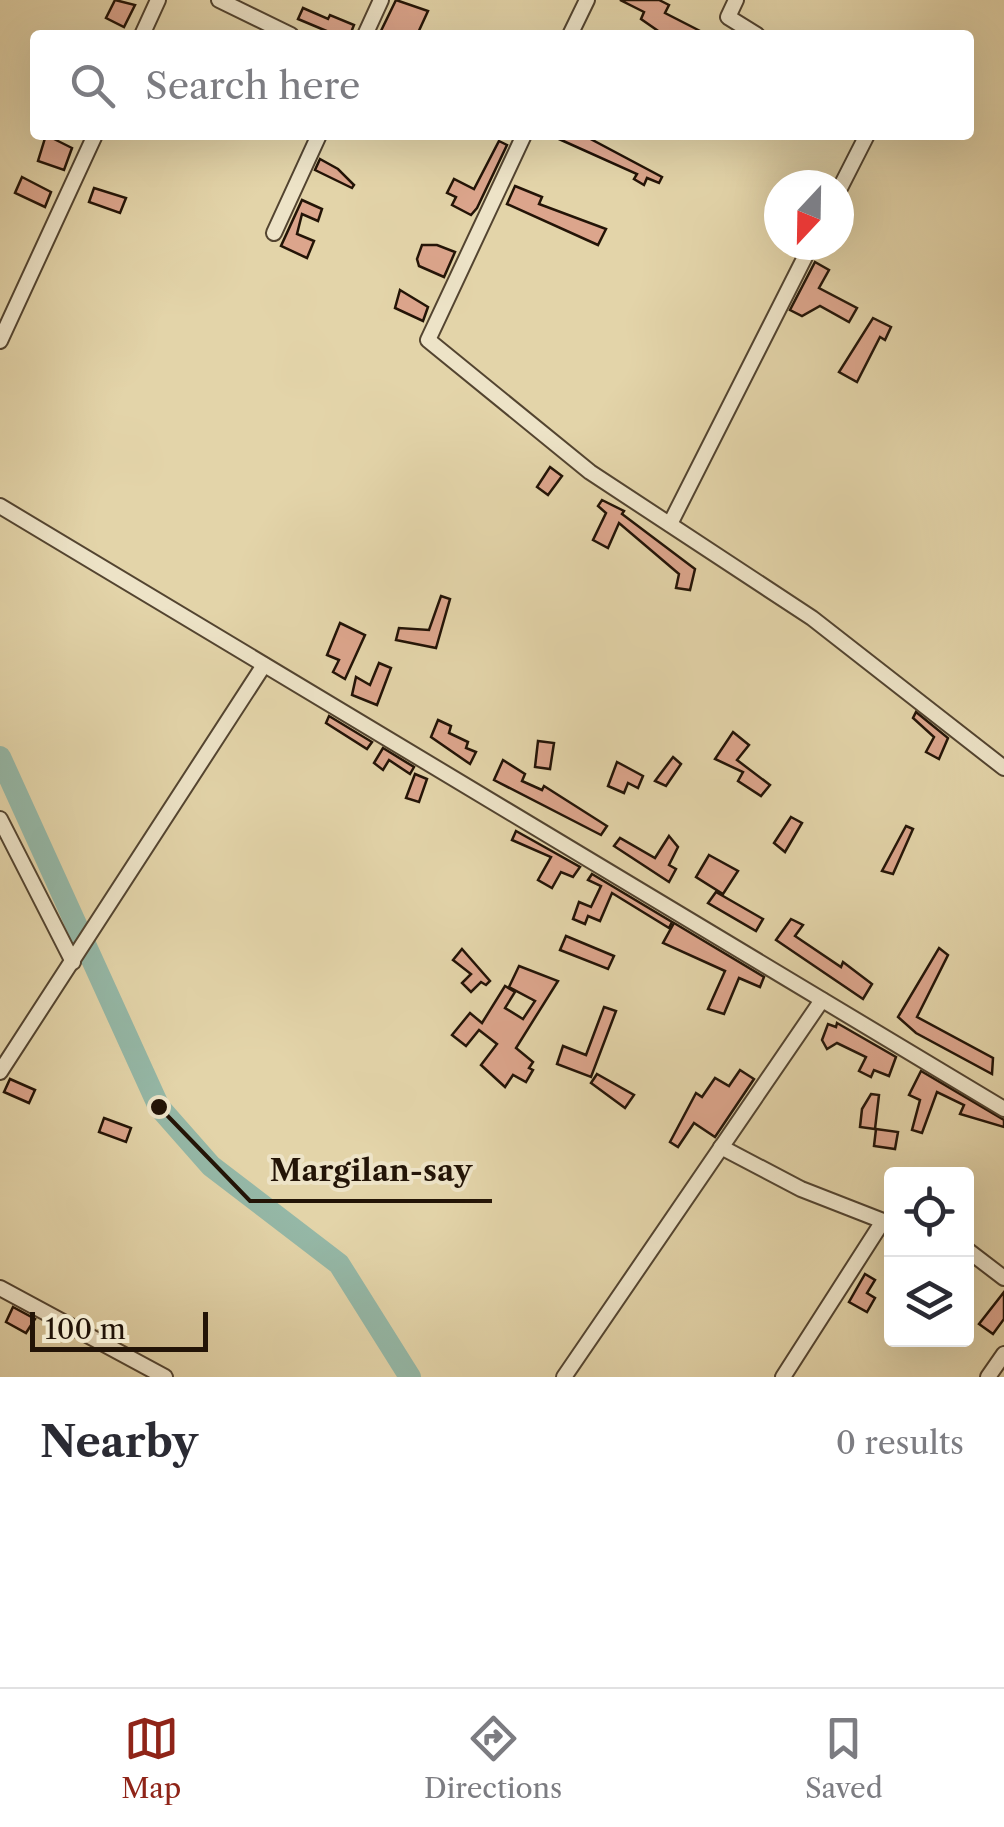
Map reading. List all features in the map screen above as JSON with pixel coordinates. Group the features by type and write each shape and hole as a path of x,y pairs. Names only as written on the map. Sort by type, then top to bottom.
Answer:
{"street":[{"path":"144,30 158,0"},
{"path":"220,0 282,30"},
{"path":"367,30 381,0"},
{"path":"572,30 587,0"},
{"path":"736,0 728,17 749,30"},
{"path":"0,340 94,140"},
{"path":"274,233 317,140"},
{"path":"516,140 428,340 590,472 812,618 1004,768"},
{"path":"849,170 864,140"},
{"path":"670,524 803,260"},
{"path":"0,506 1004,1109"},
{"path":"0,1072 264,665"},
{"path":"0,819 73,962"},
{"path":"564,1377 822,1000"},
{"path":"721,1146 801,1189 884,1221"},
{"path":"783,1377 884,1226"},
{"path":"974,1255 1004,1278"},
{"path":"0,1288 165,1377"},
{"path":"988,1377 1004,1354"}],"building":[{"path":"115,0 135,5 124,27 106,18"},
{"path":"396,0 428,11 419,30 381,30"},
{"path":"620,0 659,0 669,5 665,13 698,30 657,30 641,19 644,12"},
{"path":"303,8 354,25 352,30 324,30 298,19"},
{"path":"44,140 56,140 72,148 64,170 38,161"},
{"path":"561,140 592,140 662,177 659,183 647,178 644,185 634,179 637,174"},
{"path":"499,141 507,145 477,208 471,215 452,205 456,197 447,193 454,179 474,189"},
{"path":"320,159 338,169 354,185 352,188 315,170"},
{"path":"22,177 51,192 45,207 15,193"},
{"path":"515,186 542,197 539,204 606,229 598,245 507,204"},
{"path":"94,188 126,198 120,213 89,202"},
{"path":"302,200 322,209 318,221 302,214 297,234 314,241 307,258 281,246"},
{"path":"422,245 437,245 455,252 444,277 419,266"},
{"path":"815,262 829,270 819,288 857,308 849,322 820,306 802,316 790,310"},
{"path":"400,290 428,307 423,321 395,308"},
{"path":"873,318 891,327 885,340 880,337 857,382 839,372"},
{"path":"550,467 562,476 548,495 537,487"},
{"path":"602,500 624,511 622,514 695,569 690,590 676,588 679,574 619,523 608,548 593,540 606,513 598,506"},
{"path":"441,596 450,599 436,648 396,640 399,628 429,630"},
{"path":"340,623 365,635 345,679 333,672 339,660 327,655"},
{"path":"379,663 391,668 377,705 352,695 356,677 370,685"},
{"path":"916,712 948,738 939,759 926,752 934,737 913,718"},
{"path":"329,716 372,742 367,749 326,723"},
{"path":"438,720 451,726 449,733 468,742 466,748 476,752 470,764 431,737"},
{"path":"733,732 749,745 737,760 770,785 761,796 738,781 743,772 715,759"},
{"path":"538,741 554,743 550,769 535,767"},
{"path":"383,748 414,767 410,774 389,760 383,770 374,763"},
{"path":"673,757 681,764 666,786 655,781"},
{"path":"503,760 525,774 522,781 542,790 544,786 607,826 601,835 494,780"},
{"path":"617,762 643,776 638,788 628,783 624,793 608,786"},
{"path":"415,774 427,779 419,802 406,798"},
{"path":"791,817 802,823 785,852 774,843"},
{"path":"906,826 913,829 893,874 882,871"},
{"path":"516,831 580,867 573,877 561,872 552,888 538,880 551,857 512,840"},
{"path":"669,836 678,847 669,865 676,869 669,882 614,846 620,838 655,858"},
{"path":"709,855 738,871 723,894 696,877"},
{"path":"592,874 672,922 669,928 612,893 600,921 588,916 585,924 573,919 579,902 591,907 601,886 588,880"},
{"path":"716,892 763,919 756,931 708,903"},
{"path":"791,919 803,925 795,936 841,967 843,962 872,984 863,999 776,940"},
{"path":"674,923 764,977 760,987 739,978 724,1014 708,1009 725,971 663,943"},
{"path":"566,936 614,956 608,969 560,950"},
{"path":"939,948 948,955 917,1017 993,1058 992,1074 916,1033 898,1017"},
{"path":"462,949 490,981 486,985 481,982 471,992 462,983 471,974 453,960"},
{"path":"519,966 558,981 516,1048 533,1062 529,1068 533,1070 526,1082 513,1075 505,1087 481,1065 497,1044 479,1030 466,1046 452,1035 470,1013 482,1023 505,986 515,992 505,1008 523,1019 535,1001 509,987"},
{"path":"604,1007 616,1011 591,1077 557,1064 563,1046 586,1055"},
{"path":"837,1023 896,1057 889,1076 874,1070 871,1077 859,1071 866,1057 837,1043 827,1049 822,1040 828,1024 836,1027"},
{"path":"740,1070 754,1079 715,1137 694,1123 678,1147 670,1142 696,1093 702,1097 715,1078 729,1086"},
{"path":"921,1071 1004,1120 1004,1127 960,1114 964,1105 937,1092 922,1133 912,1130 920,1100 909,1095"},
{"path":"597,1074 634,1095 625,1108 591,1083"},
{"path":"10,1079 35,1090 29,1103 4,1092"},
{"path":"871,1094 879,1095 875,1129 860,1127 862,1109"},
{"path":"104,1118 131,1128 126,1142 99,1132"},
{"path":"876,1129 898,1132 895,1149 874,1146"},
{"path":"865,1274 875,1280 867,1293 875,1298 867,1312 849,1302"},
{"path":"1004,1292 1004,1319 993,1334 979,1324"},
{"path":"13,1307 35,1319 26,1333 6,1322"}],"waterway":[{"path":"0,757 159,1107 211,1166 339,1264 410,1377"}],"place":[{"name":"Margilan-say","path":"159,1107"}]}
